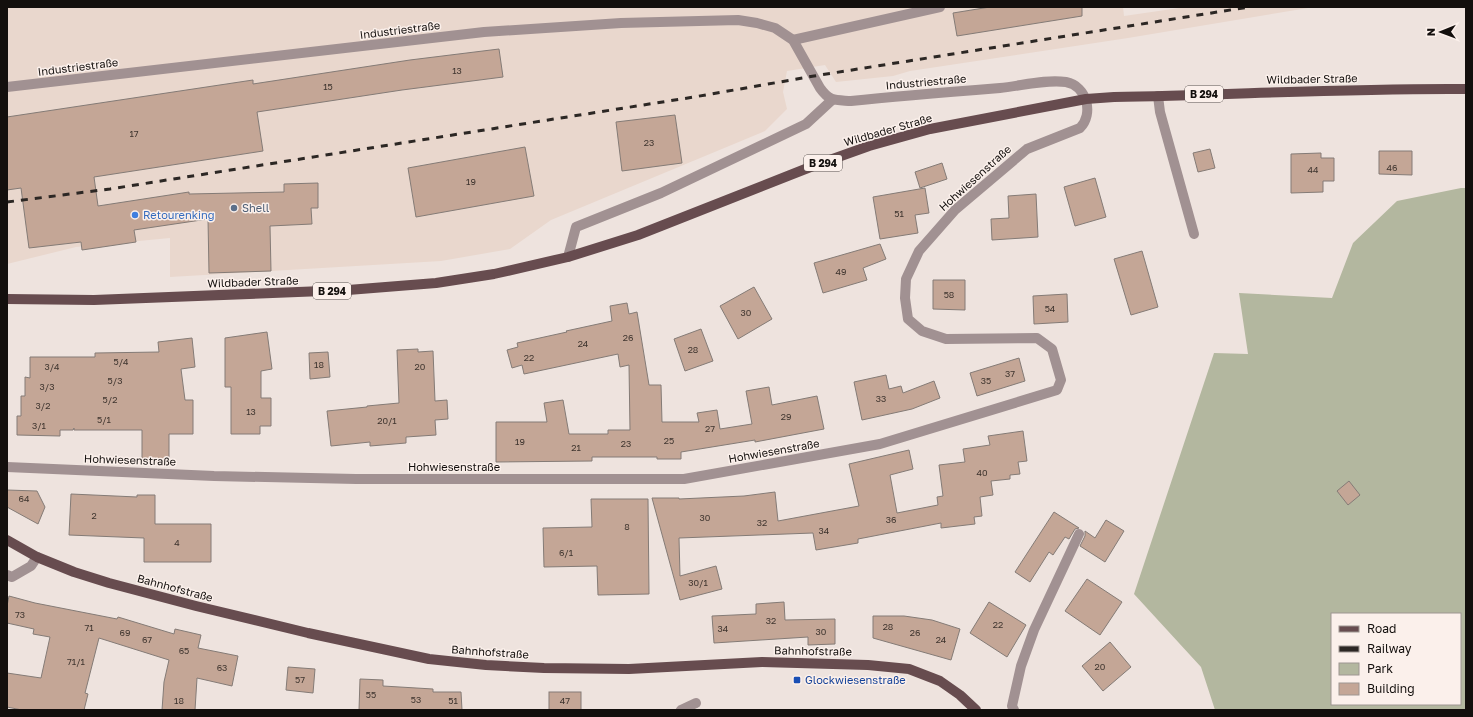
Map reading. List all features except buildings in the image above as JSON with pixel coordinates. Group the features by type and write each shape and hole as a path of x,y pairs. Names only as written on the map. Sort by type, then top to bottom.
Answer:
{"main road":[{"name":"Wildbader Straße","path":"7,299 94,300 348,290 443,282 494,274 568,257 638,235 813,166 870,146 930,129 1086,99 1301,91 1466,89"},
{"name":"Bahnhofstraße","path":"7,540 37,557 74,572 109,583 308,633 429,659 486,665 552,668 629,669 762,662 868,665 909,669 940,681 960,695 976,710"}],"street":[{"path":"793,40 940,7"},
{"name":"Industriestraße","path":"7,87 484,32 621,23 738,20 775,28 793,40 820,88 825,95 832,100 851,101 1001,88 1053,81 1068,82 1079,89 1086,99"},
{"path":"1158,96 1160,112 1194,234"},
{"name":"Hohwiesenstraße","path":"7,467 214,476 348,479 684,479 880,444 1057,390 1061,380 1052,349 1037,338 946,339 922,331 908,319 905,298 906,279 919,251 955,210 1027,148 1080,128 1085,122 1087,111 1086,99"},
{"path":"568,257 576,227 661,194 806,124 832,100"},
{"path":"1014,710 1012,706 1021,666 1034,630 1079,534"},
{"path":"7,576 12,577 31,566 37,557"},
{"path":"681,710 696,703"}],"shaded area":[{"path":"7,7 1123,7 1124,16 1186,7 1314,7 1128,38 910,71 893,76 836,82 825,65 787,71 783,92 787,109 765,131 551,220 510,249 441,261 170,277 170,238 76,247 7,264"}],"green space":[{"path":"1466,188 1466,710 1215,710 1201,667 1134,594 1214,353 1248,354 1239,293 1332,298 1353,243 1397,201"}],"railway":[{"path":"7,202 110,189 694,97 814,76 1249,7"}],"place":[{"name":"Shell","path":"234,208"},
{"name":"Retourenking","path":"135,215"},
{"name":"Glockwiesenstraße","path":"797,680"}]}
